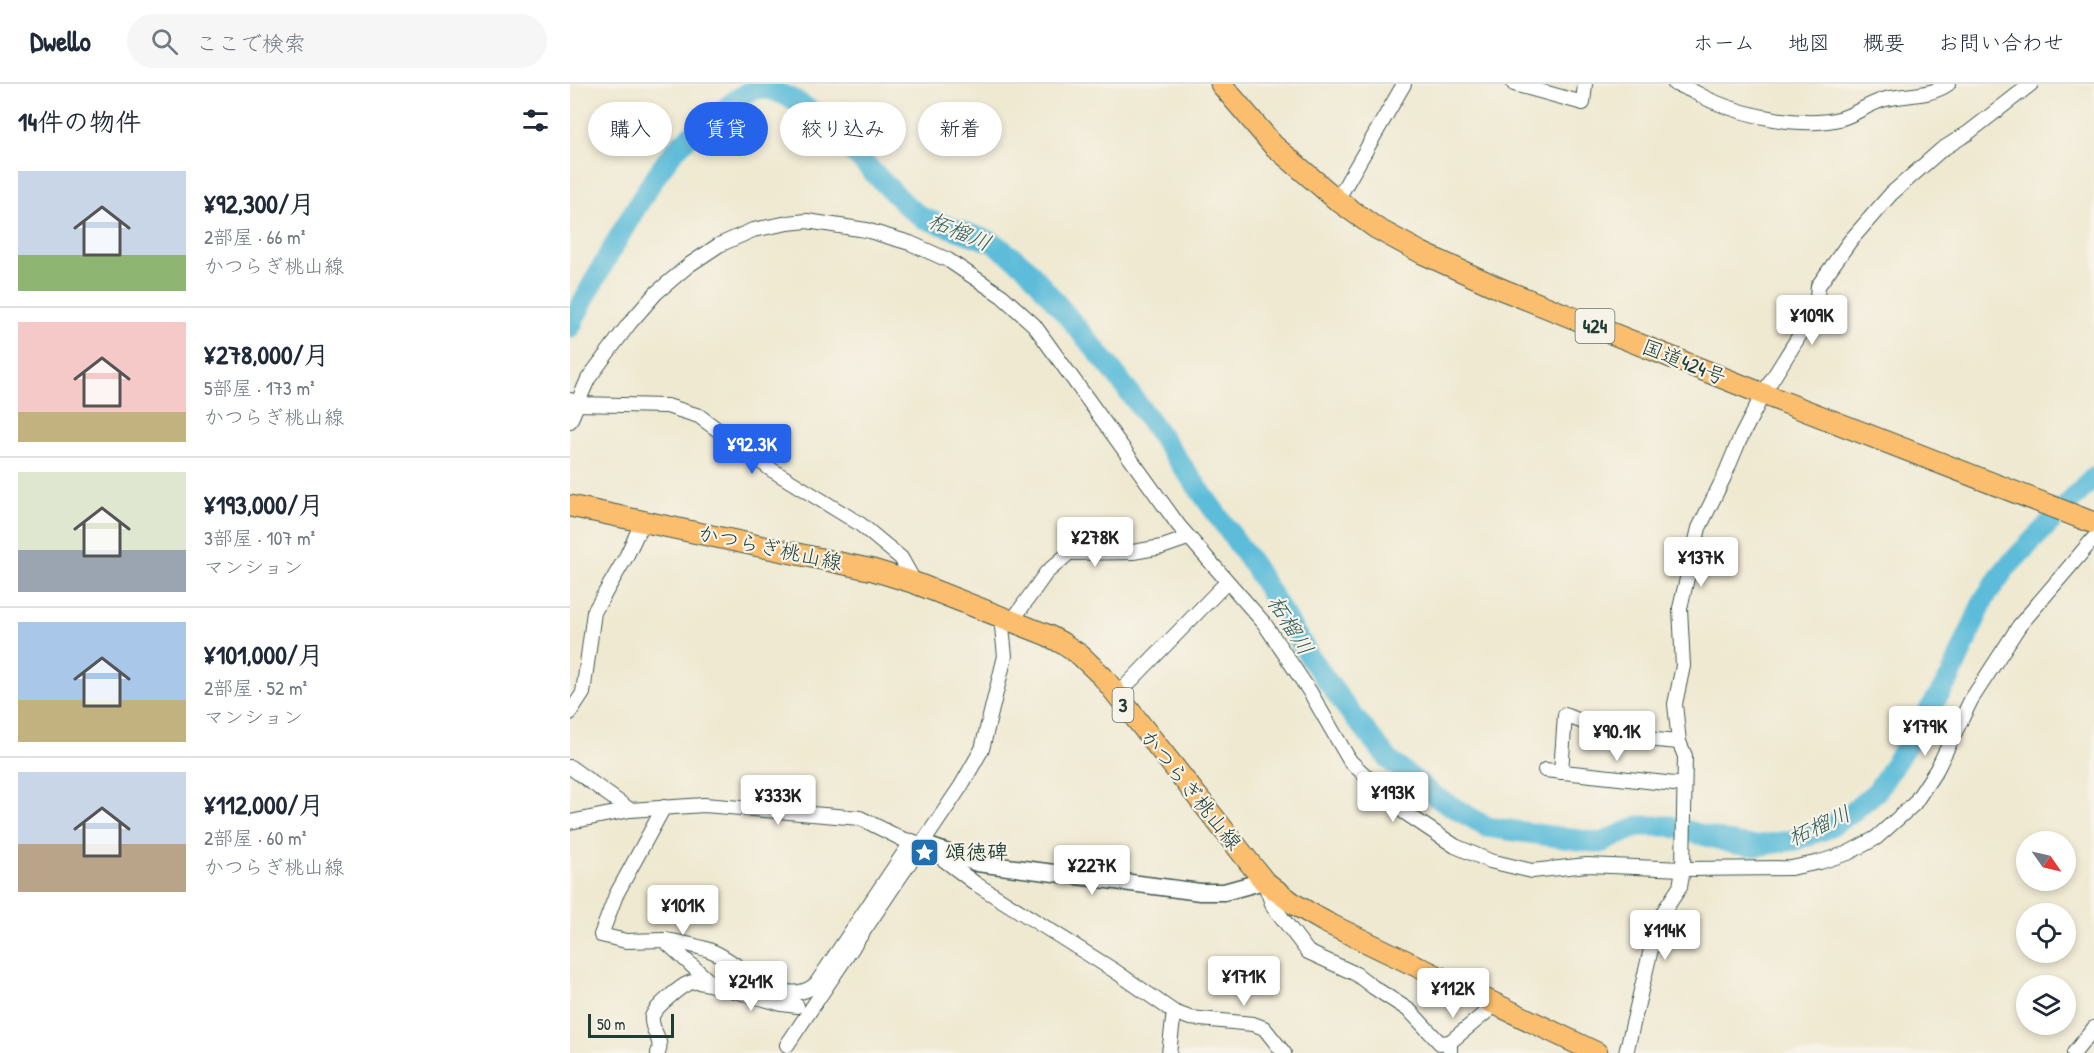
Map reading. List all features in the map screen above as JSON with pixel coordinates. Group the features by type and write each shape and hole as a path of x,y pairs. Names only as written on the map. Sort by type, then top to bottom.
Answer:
{"main road":[{"name":"国道424号","path":"1221,84 1273,145 1337,200 1376,228 1422,253 1501,289 2094,524"},
{"name":"かつらぎ桃山線","path":"570,506 873,570 915,583 1062,643 1080,655 1103,677 1264,881 1294,904 1327,923 1597,1053"}],"street":[{"path":"1337,200 1404,84"},
{"path":"1514,84 1583,103 1585,84"},
{"path":"1675,84 1690,88 1713,101 1768,119 1811,121 1839,119 1885,99 1939,90 1948,84"},
{"path":"1626,1053 1658,920 1680,887 1683,869 1685,756 1679,742 1675,704 1683,666 1680,608 1699,528 1763,394 1816,309 1818,286 1850,241 1891,194 1941,150 1968,133 2031,84"},
{"path":"570,421 573,402 629,324 656,293 689,265 719,245 753,231 807,221 866,230 910,243 948,260 1002,296 1034,325 1188,538 1226,576 1264,622 1310,692 1350,761 1404,812 1455,846 1490,861 1532,871 1587,866 1683,869 1791,868 1848,853 1876,838 1914,804 1937,769 1971,700 2019,626 2094,538"},
{"path":"573,402 667,406 699,416 772,470 860,524 901,558 915,583"},
{"path":"570,713 583,693 594,612 626,557 643,521"},
{"path":"664,807 616,895 601,935 626,941 664,940 715,953 783,993 797,994 807,991 816,984 961,786 982,749 1005,656 1006,619 1046,573 1069,554 1133,552 1162,547 1188,538"},
{"path":"1116,696 1226,576"},
{"path":"1562,772 1565,715 1622,737 1679,742"},
{"path":"570,766 630,810"},
{"path":"1545,770 1685,788"},
{"path":"570,822 630,810 704,805 860,818 902,839 918,842 977,863 1200,892 1224,892 1264,881 1273,906 1308,952 1356,974 1410,1011 1440,1043 1450,1048 1496,1004"},
{"path":"918,842 976,884 1115,971 1174,1012 1190,1018 1253,1024 1264,1028 1284,1053"},
{"path":"787,1045 918,842"},
{"path":"664,940 713,985"},
{"path":"658,1053 660,1042 652,1015 657,1008 689,983 713,985 797,1006"},
{"path":"1169,1053 1174,1012"},
{"path":"2074,1053 2094,1028"}],"waterway":[{"path":"747,84 755,89"},
{"name":"柘榴川","path":"570,328 597,274 638,205 677,148 746,93 763,89 788,97 817,116 909,208 923,218 992,242 1026,267 1111,368 1148,418 1253,565 1311,659 1390,761 1436,797 1487,827 1601,843 1639,826 1670,826 1736,844 1755,846 1796,840 1826,829 1850,814 1877,791 1951,676 1984,599 2006,568 2094,477"}],"place":[{"name":"頌徳碑","path":"924,852"}]}
